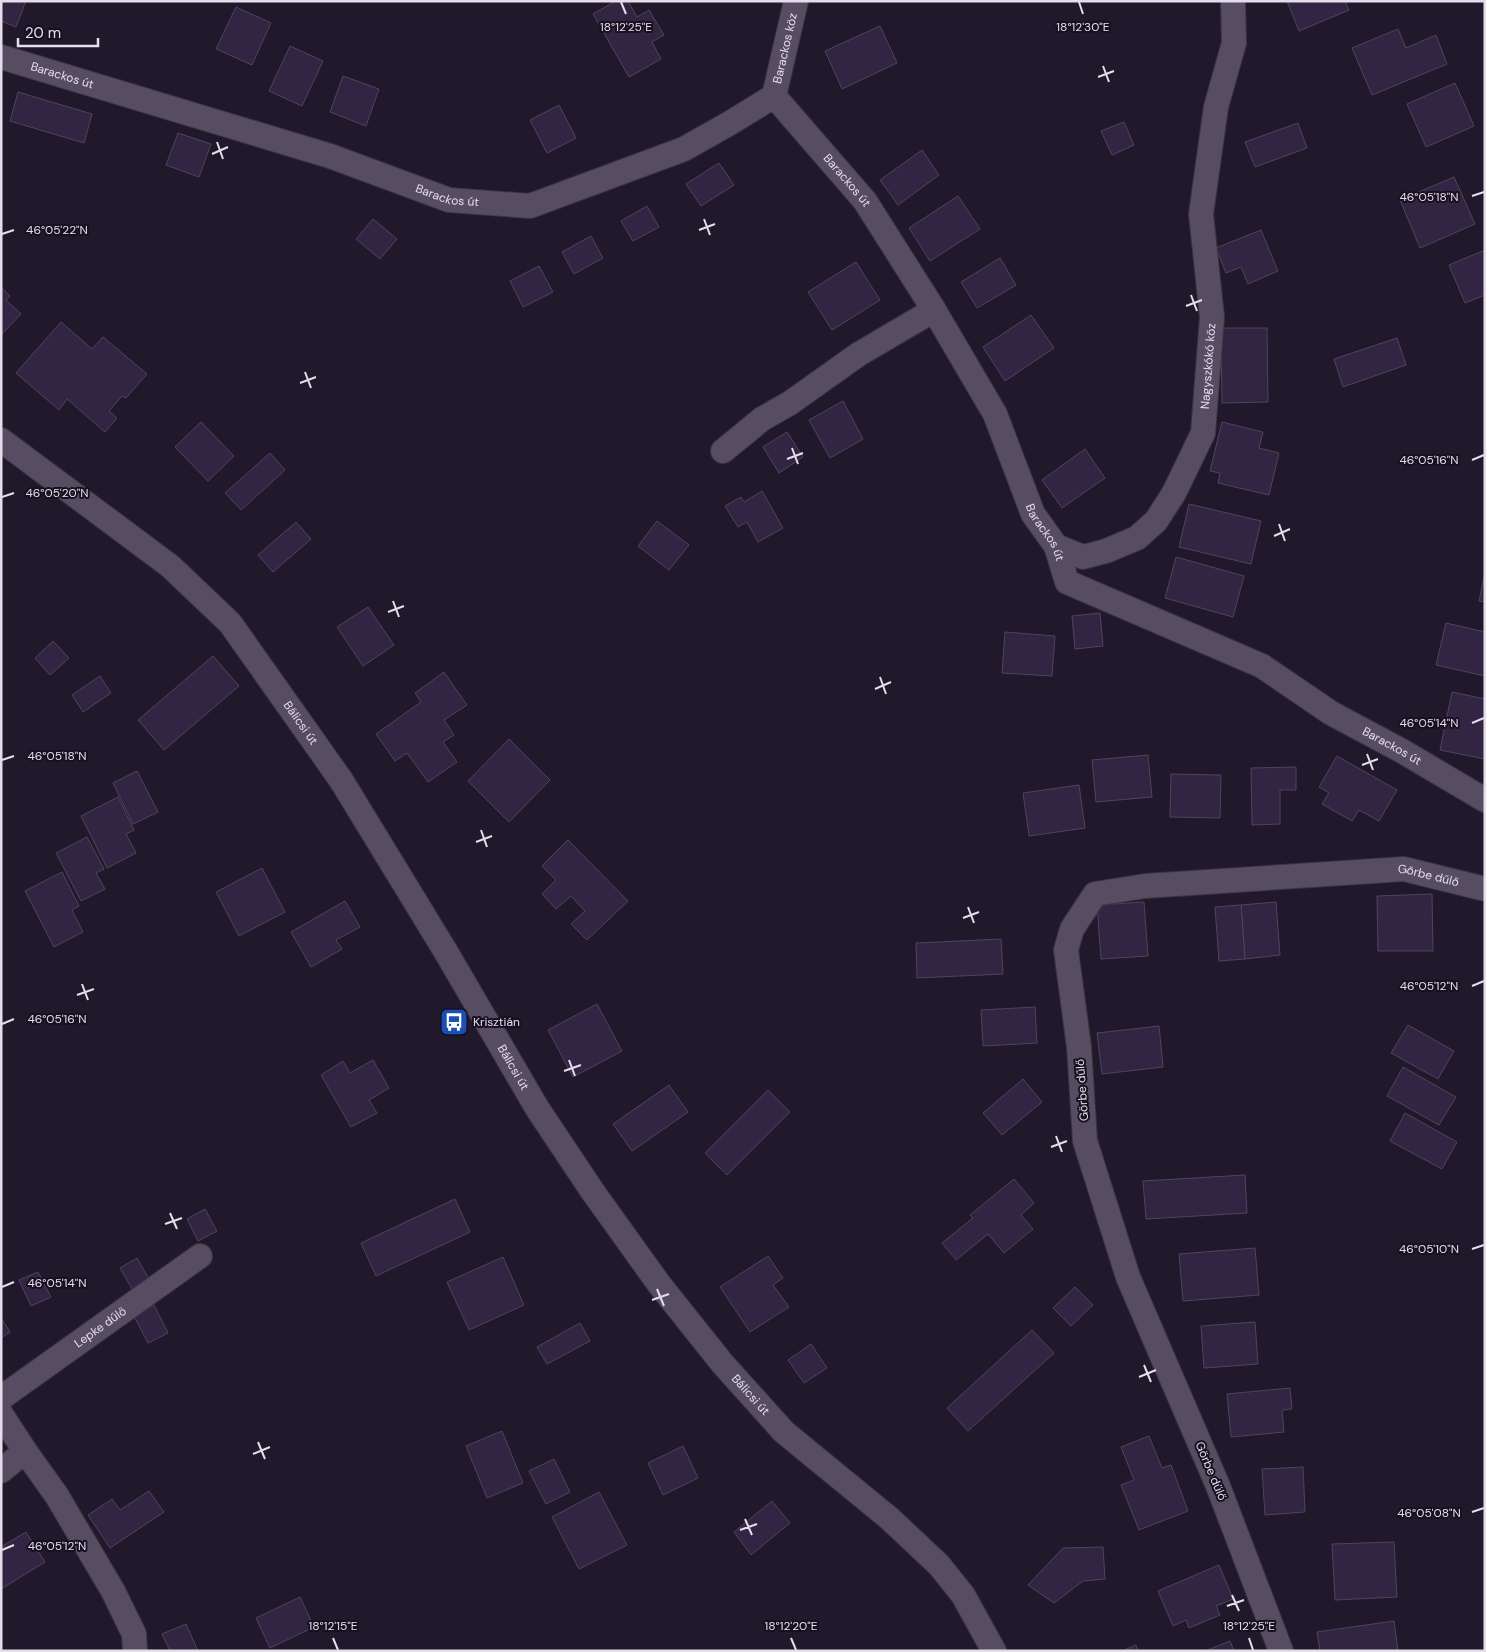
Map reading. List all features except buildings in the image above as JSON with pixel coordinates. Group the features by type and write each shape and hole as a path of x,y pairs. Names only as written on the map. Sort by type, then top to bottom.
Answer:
{"street":[{"name":"Barackos köz","path":"774,96 796,1"},
{"name":"Nagyszkókó köz","path":"1056,546 1083,557 1106,551 1137,538 1156,521 1174,493 1203,433 1212,317 1201,214 1216,107 1234,43 1233,1"},
{"name":"Barackos út","path":"1,57 330,156 449,200 530,206 684,149 774,96 865,201 934,310 995,414 1033,514 1056,546 1067,582 1262,666 1331,713 1402,751 1485,800"},
{"path":"723,451 762,419 790,403 859,354 934,310"},
{"name":"Bálicsi út","path":"1,440 170,566 230,623 341,780 446,952 537,1108 593,1192 659,1284 722,1363 784,1432 889,1518 939,1565 963,1595 994,1651"},
{"name":"Görbe dűlő","path":"1281,1651 1218,1486 1128,1277 1085,1141 1080,1047 1066,950 1072,930 1095,894 1145,886 1404,869 1485,889"},
{"name":"Lepke dűlő","path":"1,1398 200,1256"},
{"path":"1,1414 25,1452 57,1496 113,1591 134,1634 135,1651"},
{"path":"1,1471 25,1452"}],"place":[{"name":"Krisztián","path":"454,1022"}]}
